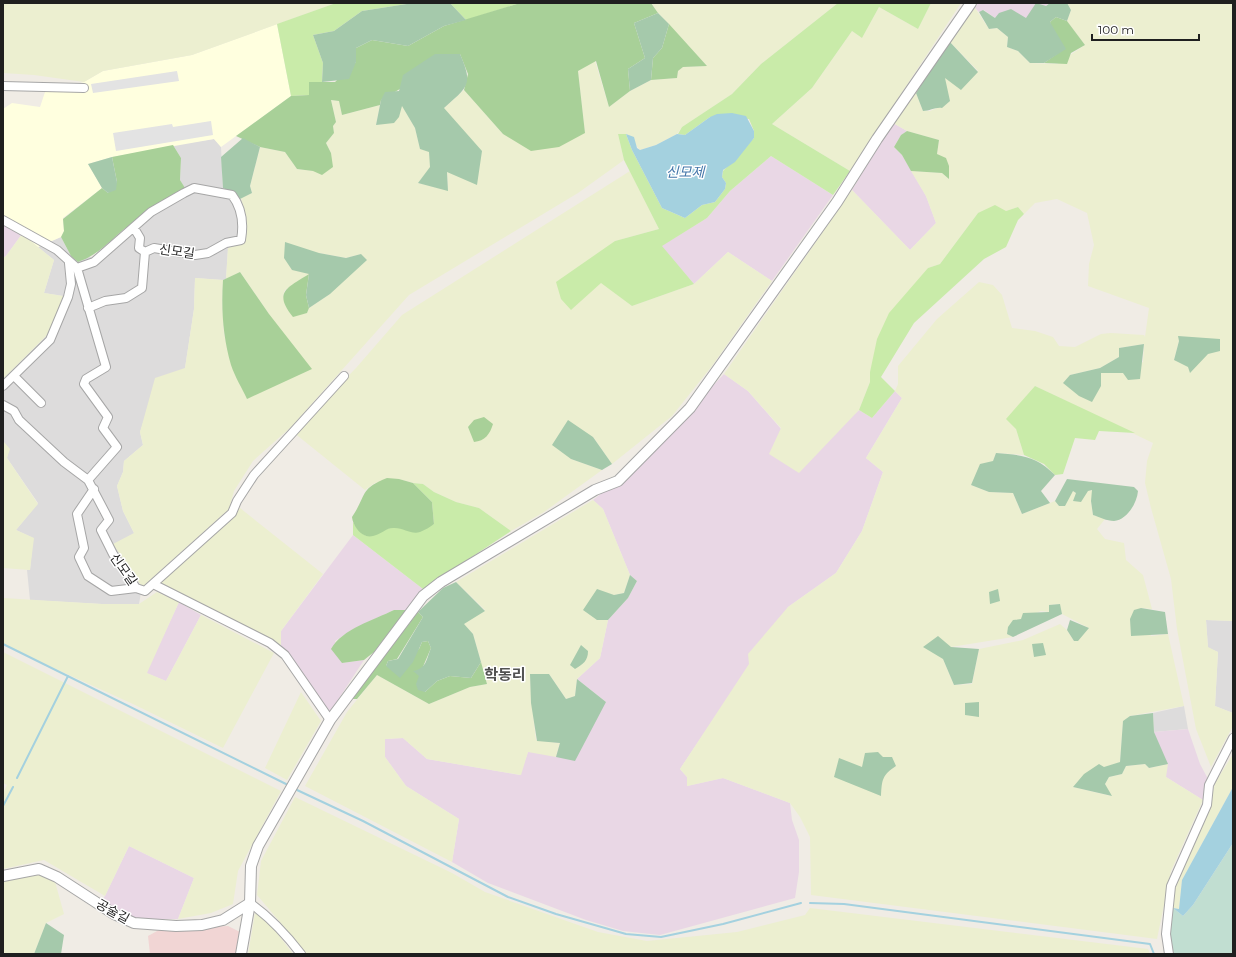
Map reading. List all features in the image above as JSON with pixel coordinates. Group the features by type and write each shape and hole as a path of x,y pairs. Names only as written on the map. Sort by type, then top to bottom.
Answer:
{"street":[{"path":"241,954 250,903 251,866 258,846 330,720 423,596 441,582 595,490 618,481 690,408 837,202 877,139 971,3"},
{"path":"3,86 84,88"},
{"name":"신모길","path":"77,268 94,262 151,212 194,188 232,195 239,204 242,216 241,240 226,243 208,253 195,255 154,248 145,252 142,288 126,298 105,301 88,308"},
{"path":"3,220 57,250 69,263 77,268 106,367 86,379 84,384 108,418 103,428 117,447 88,480"},
{"path":"134,228 140,238 139,248 145,252"},
{"path":"3,386 50,340 68,297 71,284 69,263"},
{"path":"14,376 41,403"},
{"path":"330,720 285,655 270,643 152,584 232,513 237,501 254,475 344,376"},
{"name":"신모길","path":"3,405 14,411 19,420 64,462 88,480 110,520 101,530 113,554 136,588 144,592 152,584"},
{"path":"94,489 77,514 84,548 79,557 88,576 111,591 136,588"},
{"path":"1169,954 1166,934 1171,886 1207,805 1209,785 1233,738"},
{"name":"공술길","path":"3,876 40,869 57,877 114,914 134,922 176,926 202,925 223,920 250,903"},
{"path":"250,903 267,915 284,931 301,954"}],"shaded area":[{"path":"3,3 336,3 192,55 103,71 84,82 34,75 3,73"},
{"path":"413,3 450,3 466,20 444,26 408,46 372,40 356,48 356,62 349,79 322,82 323,63 313,35 334,31 362,11"},
{"path":"651,3 838,3 761,64 732,94 682,127 677,134 656,145 640,150 626,134 618,134 624,160 578,193 409,295 291,427 253,461 234,491 229,509 142,587 113,544 134,533 123,511 117,486 123,472 124,461 143,445 140,432 155,378 185,368 194,309 195,278 223,280 222,302 224,334 232,367 269,314 240,272 226,279 228,248 246,241 246,217 241,198 252,193 250,186 260,147 285,152 297,169 313,171 331,153 326,143 334,133 333,126 336,122 331,100 339,101 342,115 380,105 376,125 402,105 415,128 420,148 429,151 431,167 418,183 448,190 444,108 464,90 503,134 585,133 578,71 595,61 609,107 630,91 651,80 677,78 678,71 683,67 707,66 658,13","holes":["319,253 346,258 361,254 330,294 309,308 307,313 283,296 285,290 309,274"]},
{"path":"931,3 961,3 850,171 772,124 812,88 852,31 862,38 879,7 918,29"},
{"path":"978,3 1050,3 1026,19 995,18 984,10 979,12 975,8"},
{"path":"1036,3 1046,6 1050,3 1067,3 1071,10 1067,21 1056,17 1050,22 1066,49 1044,63 1030,63 1018,51 1007,47 1008,37 997,28 989,29 979,12 983,10 995,18 999,13 1011,9 1026,18"},
{"path":"1067,3 1233,3 1233,587 1231,591 1233,593 1233,621 1206,620 1208,647 1218,652 1215,706 1233,713 1233,726 1211,767 1196,729 1177,629 1171,579 1145,483 1147,461 1153,443 1035,386 1016,429 1024,455 996,453 993,461 971,485 989,492 1013,493 1022,514 1055,501 1059,506 1073,491 1076,493 1093,490 1091,501 1093,515 1105,519 1097,529 1105,539 1124,543 1126,560 1143,575 1152,609 1141,608 1151,636 1168,634 1184,706 1130,716 1123,722 1120,762 1073,787 1111,796 1105,784 1109,777 1122,774 1126,766 1145,764 1149,768 1168,764 1166,777 1203,800 1171,871 1157,939 811,895 810,837 800,817 790,803 723,778 687,786 687,777 680,769 749,664 748,654 788,607 836,573 862,531 883,472 866,458 902,398 895,391 898,384 898,366 937,319 979,282 993,285 1002,295 1012,328 1035,331 1053,337 1059,346 1075,347 1101,334 1111,333 1144,335 1145,337 1149,308 1088,286 1089,264 1094,245 1087,213 1057,199 1035,203 1024,214 1018,207 1006,211 978,213 940,264 928,268 870,372 870,382 859,410 799,473 769,454 781,428 748,391 724,374 852,190 910,250 936,223 926,196 911,171 942,173 949,179 949,166 937,154 939,140 907,131 893,123 916,93 923,111 930,111 937,108 945,77 978,71 949,41 975,8 989,29 997,28 1008,37 1007,47 1018,51 1030,63 1057,64 1085,45 1067,21 1071,10","holes":["1220,339 1220,350 1174,360 1179,341","1144,344 1143,362 1123,373 1101,373 1101,386 1070,375 1100,368 1119,357 1119,348","1059,604 1062,614 1089,628 1074,641 1067,630 1060,624 1023,640 979,649 972,684 954,685 943,659 951,647 1013,637 1007,634 1021,619 1041,611 1049,612 1049,605","896,766 886,773 882,780 862,767"]},
{"path":"658,13 669,24 662,48 653,58 651,80 630,91 628,69 645,58 634,23"},
{"path":"277,24 291,96 221,147 214,139 112,157 88,164 102,188 63,218 64,231 61,237 38,247 22,234 3,223 3,109 12,103 40,107 45,92 84,82 103,71 192,55"},
{"path":"949,41 978,72 961,90 945,78 950,101 942,108 923,111 916,93"},
{"path":"435,54 460,54 467,73 466,85 463,90 444,108 482,151 477,185 447,172 448,191 418,183 430,167 429,152 420,149 415,128 402,106 399,117 394,123 376,125 381,100 385,92 399,91 403,75"},
{"path":"177,71 179,81 93,93 91,84"},
{"path":"211,121 213,135 116,151 113,133 172,124 173,127"},
{"path":"893,123 907,131 901,135 894,147 902,155 926,196 936,223 910,250 852,190"},
{"path":"243,138 260,147 250,186 252,193 238,200 236,194 223,188 221,157"},
{"path":"214,139 221,147 223,188 236,194 246,217 246,241 228,248 226,279 195,278 194,309 185,368 146,415 140,432 143,445 124,461 123,472 117,486 123,511 134,533 142,587 139,604 102,604 30,600 27,570 30,570 33,538 16,530 38,503 7,458 9,449 3,441 3,379 50,332 63,296 44,293 54,260 38,247 61,237 71,256 92,257 124,230 167,198 184,188 180,180 181,158 173,145"},
{"path":"771,156 833,195 772,281 728,252 694,284 661,246 707,218 730,191"},
{"path":"112,157 117,182 116,190 108,193 102,188 88,164"},
{"path":"630,171 659,229 615,241 571,310 601,282 632,306 694,284 728,252 772,281 712,366 672,416 612,464 593,437 571,459 602,470 544,512 511,531 479,508 456,502 434,492 423,484 399,479 375,483 365,490 293,432 356,368 402,315"},
{"path":"3,223 22,234 3,258"},
{"path":"22,234 54,260 44,293 63,296 50,332 3,379 3,258"},
{"path":"285,242 319,253 346,258 361,254 367,260 330,294 309,308 306,295 309,274 292,270 284,258"},
{"path":"1178,336 1220,339 1220,351 1208,354 1190,373 1188,367 1174,360 1179,341"},
{"path":"1144,344 1140,379 1128,380 1123,373 1101,373 1101,386 1092,402 1079,396 1063,383 1070,375 1100,368 1119,357 1119,348"},
{"path":"724,374 748,391 781,429 853,415 859,410 872,418 895,391 902,398 866,458 883,472 862,531 836,573 788,607 680,769 687,777 687,786 723,778 790,803 792,820 799,840 799,872 795,898 660,935 623,931 586,920 488,883 452,862 459,819 406,786 385,757 385,739 403,738 427,759 520,775 528,752 606,702 577,679 600,658 608,620 628,598 637,581 630,575 603,509 593,500 640,463"},
{"path":"568,420 593,437 612,464 602,470 571,459 552,445"},
{"path":"3,441 10,449 7,458 38,504 16,530 34,538 30,570 3,568"},
{"path":"996,453 1021,456 1035,460 1055,475 1041,491 1050,503 1022,514 1013,493 989,492 971,485 980,464 993,461"},
{"path":"1067,479 1134,487 1138,491 1136,501 1123,518 1114,521 1093,515 1091,501 1092,490 1088,491 1081,502 1073,501 1076,493 1073,491 1065,506 1059,506 1055,501"},
{"path":"593,500 603,509 630,575 624,593 614,595 597,620 608,620 600,658 577,679 575,696 566,699 549,674 530,674 536,740 560,743 556,757 528,752 521,775 427,759 403,738 385,739 385,757 406,786 459,819 452,862 305,786 347,712 377,675 429,704 470,687 487,684 473,634 463,624 485,610 456,582"},
{"path":"240,508 323,574 281,631 281,646 160,583"},
{"path":"353,535 423,589 406,610 394,610 352,630 335,641 342,663 364,660 330,712 281,646 281,631"},
{"path":"630,575 637,581 628,598 608,620 597,620 583,610 597,589 614,595 624,593"},
{"path":"456,582 485,611 464,624 473,634 481,662 471,678 450,676 437,681 425,692 418,690 416,684 419,676 413,671 424,666 431,648 428,641 422,642 413,662 400,678 386,666 388,661 398,659 423,617 418,612 443,588"},
{"path":"998,589 1000,601 990,604 989,592"},
{"path":"157,592 179,602 147,673 166,681 201,615 274,653 223,748 3,643 3,598 102,604 139,604"},
{"path":"179,602 201,615 166,681 146,673"},
{"path":"1060,604 1062,614 1013,637 1007,634 1008,627 1013,620 1021,619 1023,613 1049,612 1049,605"},
{"path":"1141,608 1165,612 1168,634 1131,636 1130,619 1134,610"},
{"path":"1070,620 1089,628 1078,641 1074,641 1067,630"},
{"path":"1206,620 1233,621 1233,713 1215,706 1218,652 1208,648"},
{"path":"938,636 951,647 979,649 972,683 954,685 943,659 923,647"},
{"path":"1043,643 1046,655 1034,657 1032,644"},
{"path":"581,645 588,651 587,657 583,664 575,669 570,665"},
{"path":"3,652 281,791 238,871 233,904 211,913 178,919 194,878 129,846 105,896 44,860 3,869 3,793 7,785 3,783"},
{"path":"530,674 549,674 566,699 575,696 577,679 606,702 575,761 556,757 560,743 537,741 531,703"},
{"path":"301,692 321,721 287,780 265,768"},
{"path":"979,702 979,717 965,715 965,703"},
{"path":"1184,706 1188,729 1154,732 1153,713"},
{"path":"1153,713 1154,732 1168,764 1149,768 1145,764 1126,766 1122,774 1109,777 1105,784 1112,796 1073,787 1084,774 1099,764 1104,767 1120,762 1123,721 1130,716"},
{"path":"1188,729 1200,764 1208,779 1203,800 1166,777 1154,732"},
{"path":"878,752 883,757 892,757 896,766 885,775 881,796 834,777 839,758 862,767 865,753"},
{"path":"1233,754 1233,787 1182,880 1179,909 1173,908 1173,885 1209,809 1215,783"},
{"path":"295,797 452,873 485,892 598,932 647,941 737,932 805,915 810,908 1148,949 1150,954 307,954 257,895 261,861"},
{"path":"1233,843 1233,954 1174,954 1170,936 1173,908 1183,916 1193,905"},
{"path":"129,846 194,878 178,919 134,919 102,902"},
{"path":"38,871 54,878 64,914 46,923 34,954 3,954 3,878"},
{"path":"255,913 271,925 293,954 248,954"},
{"path":"46,923 64,935 61,954 34,954"},
{"path":"228,926 240,932 236,954 150,954 148,936 159,930"}],"green space":[{"path":"336,3 413,3 362,11 334,31 313,35 323,63 322,82 309,82 309,95 291,96 277,24"},
{"path":"450,3 520,3 466,20"},
{"path":"520,3 651,3 658,13 634,23 645,58 628,69 630,91 609,107 596,61 578,71 585,133 559,147 531,151 503,134 464,90 468,74 460,54 381,100 380,105 342,115 339,101 331,100 336,122 333,126 334,133 326,143 331,153 333,167 322,175 313,171 297,169 285,152 260,147 236,136 291,96 309,95 309,82 335,82 356,62 356,48 372,40 408,46 444,26"},
{"path":"838,3 931,3 918,29 879,7 862,38 852,31 812,88 772,124 850,171 833,195 771,156 730,191 707,218 662,246 694,284 632,306 601,283 571,310 561,299 556,282 615,241 659,229 624,160 618,134 626,134 632,150 662,208 685,218 702,205 715,202 725,189 726,183 722,177 723,171 754,138 754,131 749,119 710,117 685,135 678,134 682,127 732,94 761,64"},
{"path":"1056,17 1067,21 1085,45 1071,53 1067,64 1044,63 1057,54 1050,22"},
{"path":"669,24 707,66 683,67 678,71 677,78 651,80 653,58 662,48"},
{"path":"907,131 939,140 937,154 946,158 949,166 949,179 942,173 911,171 902,155 894,147 901,135"},
{"path":"173,145 181,158 180,180 185,188 145,213 102,249 91,256 78,262 71,256 61,237 64,231 63,219 102,188 108,193 117,182 112,157"},
{"path":"995,205 1006,211 1018,207 1024,214 1018,220 1006,247 984,259 914,323 881,377 895,391 872,418 859,410 870,382 870,372 877,339 889,313 928,268 940,264 978,213"},
{"path":"240,272 269,314 312,369 247,399 231,365 224,333 222,302 223,280"},
{"path":"309,274 306,295 309,308 307,313 293,317 287,309 283,296 289,287"},
{"path":"1035,386 1135,433 1099,431 1095,440 1075,438 1063,474 1055,475 1044,464 1024,455 1016,429 1006,419"},
{"path":"484,417 493,424 492,428 484,439 474,442 468,427 474,420"},
{"path":"387,478 399,479 413,483 432,502 434,524 417,533 393,528 376,535 365,536 362,534 356,528 352,517 368,489"},
{"path":"413,483 423,484 434,492 456,502 479,508 511,531 423,589 353,535 353,522 366,536 373,535 393,527 412,532 434,524 432,502"},
{"path":"394,610 406,610 374,652 364,660 342,663 331,649 336,642 350,631 368,621"},
{"path":"418,612 423,617 397,659 388,661 386,666 419,649 422,642 428,641 431,648 419,676 425,692 437,681 450,676 471,678 481,662 487,684 470,687 429,704 377,675 357,699 352,699"}],"water":[{"name":"신모제","path":"732,113 746,116 754,131 754,138 735,162 723,170 722,177 726,183 725,189 715,202 702,205 685,218 662,208 632,150 626,134 634,137 637,148 640,150 656,145 677,134 685,135 710,117 717,114"},
{"path":"1233,787 1233,843 1193,905 1183,916 1173,908 1179,909 1182,880"}],"waterway":[{"path":"3,644 286,784"},
{"path":"17,778 68,676"},
{"path":"3,806 13,787"},
{"path":"297,790 363,821 508,897 556,914 626,934 661,937 723,924 801,903"},
{"path":"810,903 844,904 1150,944 1154,954"}],"district":[{"name":"학동리","path":"505,674"}]}
